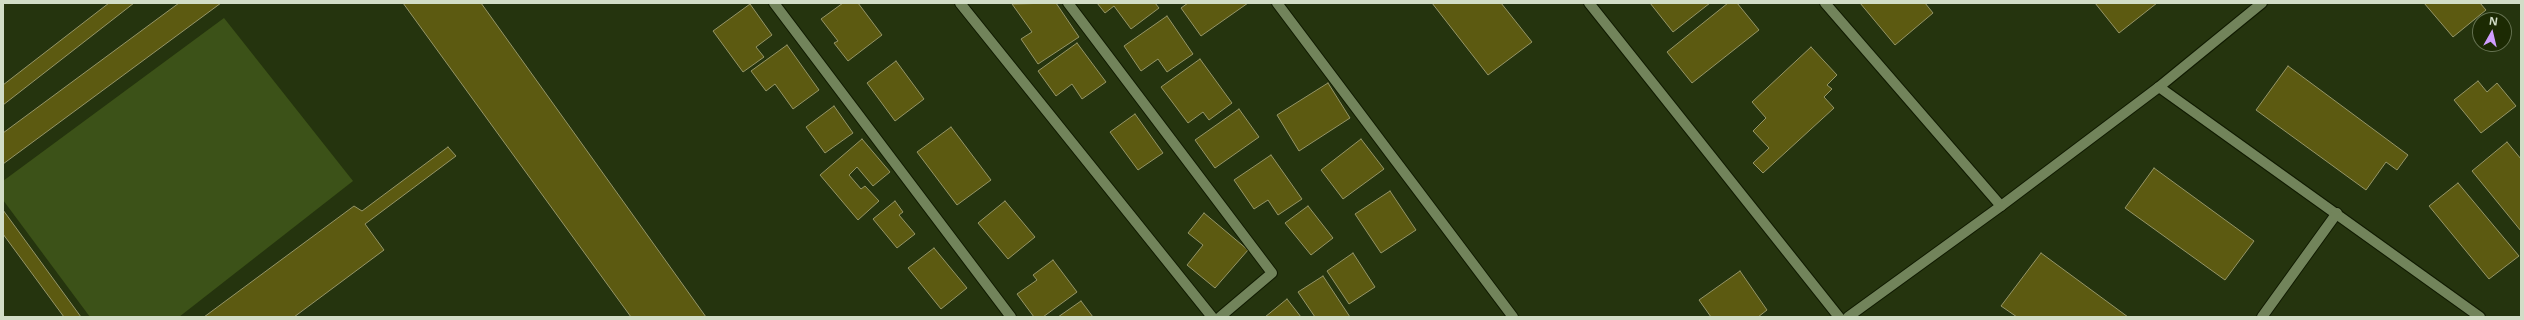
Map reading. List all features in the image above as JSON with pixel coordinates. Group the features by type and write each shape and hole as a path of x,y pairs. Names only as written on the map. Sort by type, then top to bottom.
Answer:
{"street":[{"path":"774,3 1011,317"},
{"path":"960,3 1212,317"},
{"path":"1068,3 1272,272 1220,317"},
{"path":"1278,3 1513,317"},
{"path":"1589,3 1839,317"},
{"path":"1825,3 2001,206"},
{"path":"1848,317 2001,206 2159,87 2262,3"},
{"path":"2159,87 2337,213 2480,317"},
{"path":"2262,317 2337,213"}],"green space":[{"path":"224,18 353,181 179,317 90,317 3,200 3,181"}],"building":[{"path":"109,3 134,3 3,105 3,85"},
{"path":"179,3 221,3 3,164 3,133"},
{"path":"403,3 481,3 706,317 631,317"},
{"path":"843,3 858,3 882,35 848,61 834,43 838,41 821,19"},
{"path":"1056,3 1079,37 1038,64 1021,39 1032,32 1012,4"},
{"path":"1097,3 1155,3 1159,8 1131,29 1114,6 1105,13"},
{"path":"1188,3 1248,3 1201,36 1181,8"},
{"path":"1432,3 1501,3 1532,42 1488,75"},
{"path":"1650,3 1710,3 1673,32"},
{"path":"1728,3 1737,3 1759,30 1692,83 1667,52"},
{"path":"1860,3 1925,3 1933,13 1895,45"},
{"path":"2095,3 2157,3 2119,33"},
{"path":"2424,3 2480,3 2486,10 2484,12 2472,12 2472,21 2453,37"},
{"path":"750,4 772,35 756,47 764,57 743,72 713,31"},
{"path":"1167,16 1193,54 1167,72 1158,59 1141,71 1124,46"},
{"path":"1077,43 1106,82 1082,99 1072,84 1056,96 1038,71"},
{"path":"787,45 819,90 793,109 775,84 766,91 751,71"},
{"path":"1811,47 1837,75 1827,85 1832,89 1824,97 1834,108 1763,173 1753,163 1769,148 1753,131 1766,118 1752,102"},
{"path":"1200,59 1232,103 1209,120 1203,112 1188,123 1161,87"},
{"path":"896,61 924,99 895,121 867,83"},
{"path":"2288,66 2408,155 2397,170 2386,162 2366,190 2256,110"},
{"path":"2478,81 2487,92 2497,83 2516,106 2481,133 2454,100"},
{"path":"1328,83 1350,118 1299,151 1277,115"},
{"path":"834,106 853,133 825,153 806,127"},
{"path":"1239,109 1259,137 1215,168 1195,140"},
{"path":"1135,114 1163,153 1138,170 1110,132"},
{"path":"951,127 991,180 957,205 917,152"},
{"path":"862,139 890,172 873,186 857,167 849,175 861,189 865,186 879,201 858,220 820,175"},
{"path":"1361,139 1384,169 1343,199 1321,170"},
{"path":"2507,142 2521,159 2521,231 2472,171"},
{"path":"448,147 456,156 365,224 384,250 294,317 204,317 354,206 362,211"},
{"path":"1271,155 1302,199 1278,215 1268,200 1254,209 1234,180"},
{"path":"2154,168 2254,241 2225,280 2125,208"},
{"path":"2458,183 2519,256 2489,279 2429,206"},
{"path":"1390,191 1416,230 1381,253 1355,214"},
{"path":"895,201 903,212 899,215 915,234 897,248 873,219"},
{"path":"1005,201 1035,237 1008,259 978,223"},
{"path":"1308,206 1333,238 1311,255 1285,223"},
{"path":"3,210 81,317 64,317 3,234"},
{"path":"1204,213 1248,250 1215,288 1187,265 1203,245 1188,233"},
{"path":"934,248 967,288 941,309 908,268"},
{"path":"1353,253 1375,287 1349,304 1327,271"},
{"path":"2041,253 2128,317 2017,317 2001,306"},
{"path":"1053,260 1077,292 1043,317 1034,317 1017,294 1037,280 1033,275"},
{"path":"1740,271 1767,310 1758,317 1711,317 1699,300"},
{"path":"1323,276 1350,317 1315,317 1298,292"},
{"path":"1287,299 1301,317 1265,317"},
{"path":"1081,301 1093,317 1058,317"}]}
